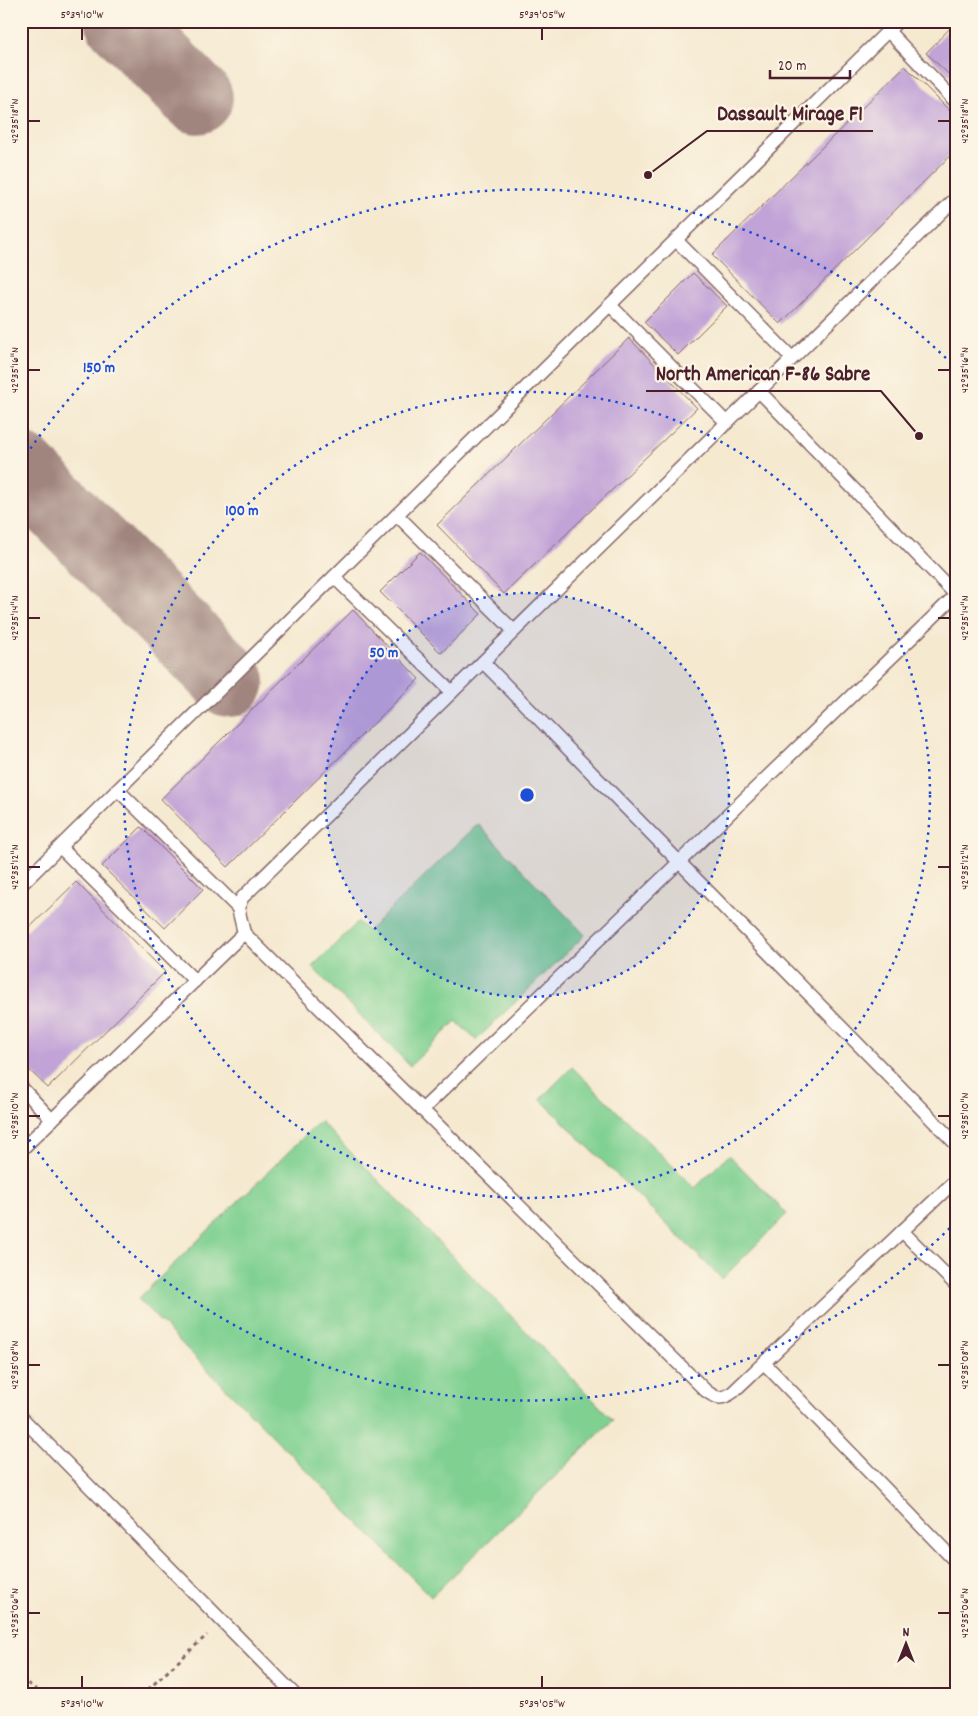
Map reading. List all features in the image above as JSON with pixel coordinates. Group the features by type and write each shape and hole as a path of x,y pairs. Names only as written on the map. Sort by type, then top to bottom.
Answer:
{"lane":[{"path":"21,884 898,21"},
{"path":"888,31 957,102"},
{"path":"238,908 242,898 956,198"},
{"path":"676,240 792,358"},
{"path":"610,305 727,423"},
{"path":"422,1110 956,595 759,391"},
{"path":"397,515 514,631"},
{"path":"334,577 452,692"},
{"path":"483,662 957,1145"},
{"path":"118,790 238,908 244,933 715,1398 723,1398 733,1392 957,1179"},
{"path":"60,847 194,981"},
{"path":"21,1150 244,933"},
{"path":"21,1087 52,1120"},
{"path":"902,1231 957,1286"},
{"path":"764,1363 957,1563"},
{"path":"21,1417 295,1695"}],"path":[{"path":"142,1695 223,1622"},
{"path":"21,1679 44,1695"}],"green space":[{"path":"478,824 585,935 476,1040 456,1021 410,1066 312,967 358,922 368,931"},
{"path":"572,1067 695,1188 729,1155 787,1214 722,1279 540,1099"},
{"path":"320,1121 613,1420 431,1597 138,1299"}],"building":[{"path":"957,21 957,82 926,53"},
{"path":"905,66 957,118 957,149 780,324 712,255"},
{"path":"693,273 727,306 678,355 644,322"},
{"path":"629,338 697,408 504,594 437,525"},
{"path":"420,552 481,614 441,653 380,592"},
{"path":"353,610 419,679 228,867 161,799"},
{"path":"141,827 203,889 165,928 102,866"},
{"path":"76,882 165,972 48,1088 21,1062 21,936"}],"taxiway":[{"path":"121,21 197,98"},
{"path":"21,469 229,681"}],"place":[{"name":"Dassault Mirage F1","path":"648,175"},
{"name":"North American F-86 Sabre","path":"919,436"}]}
